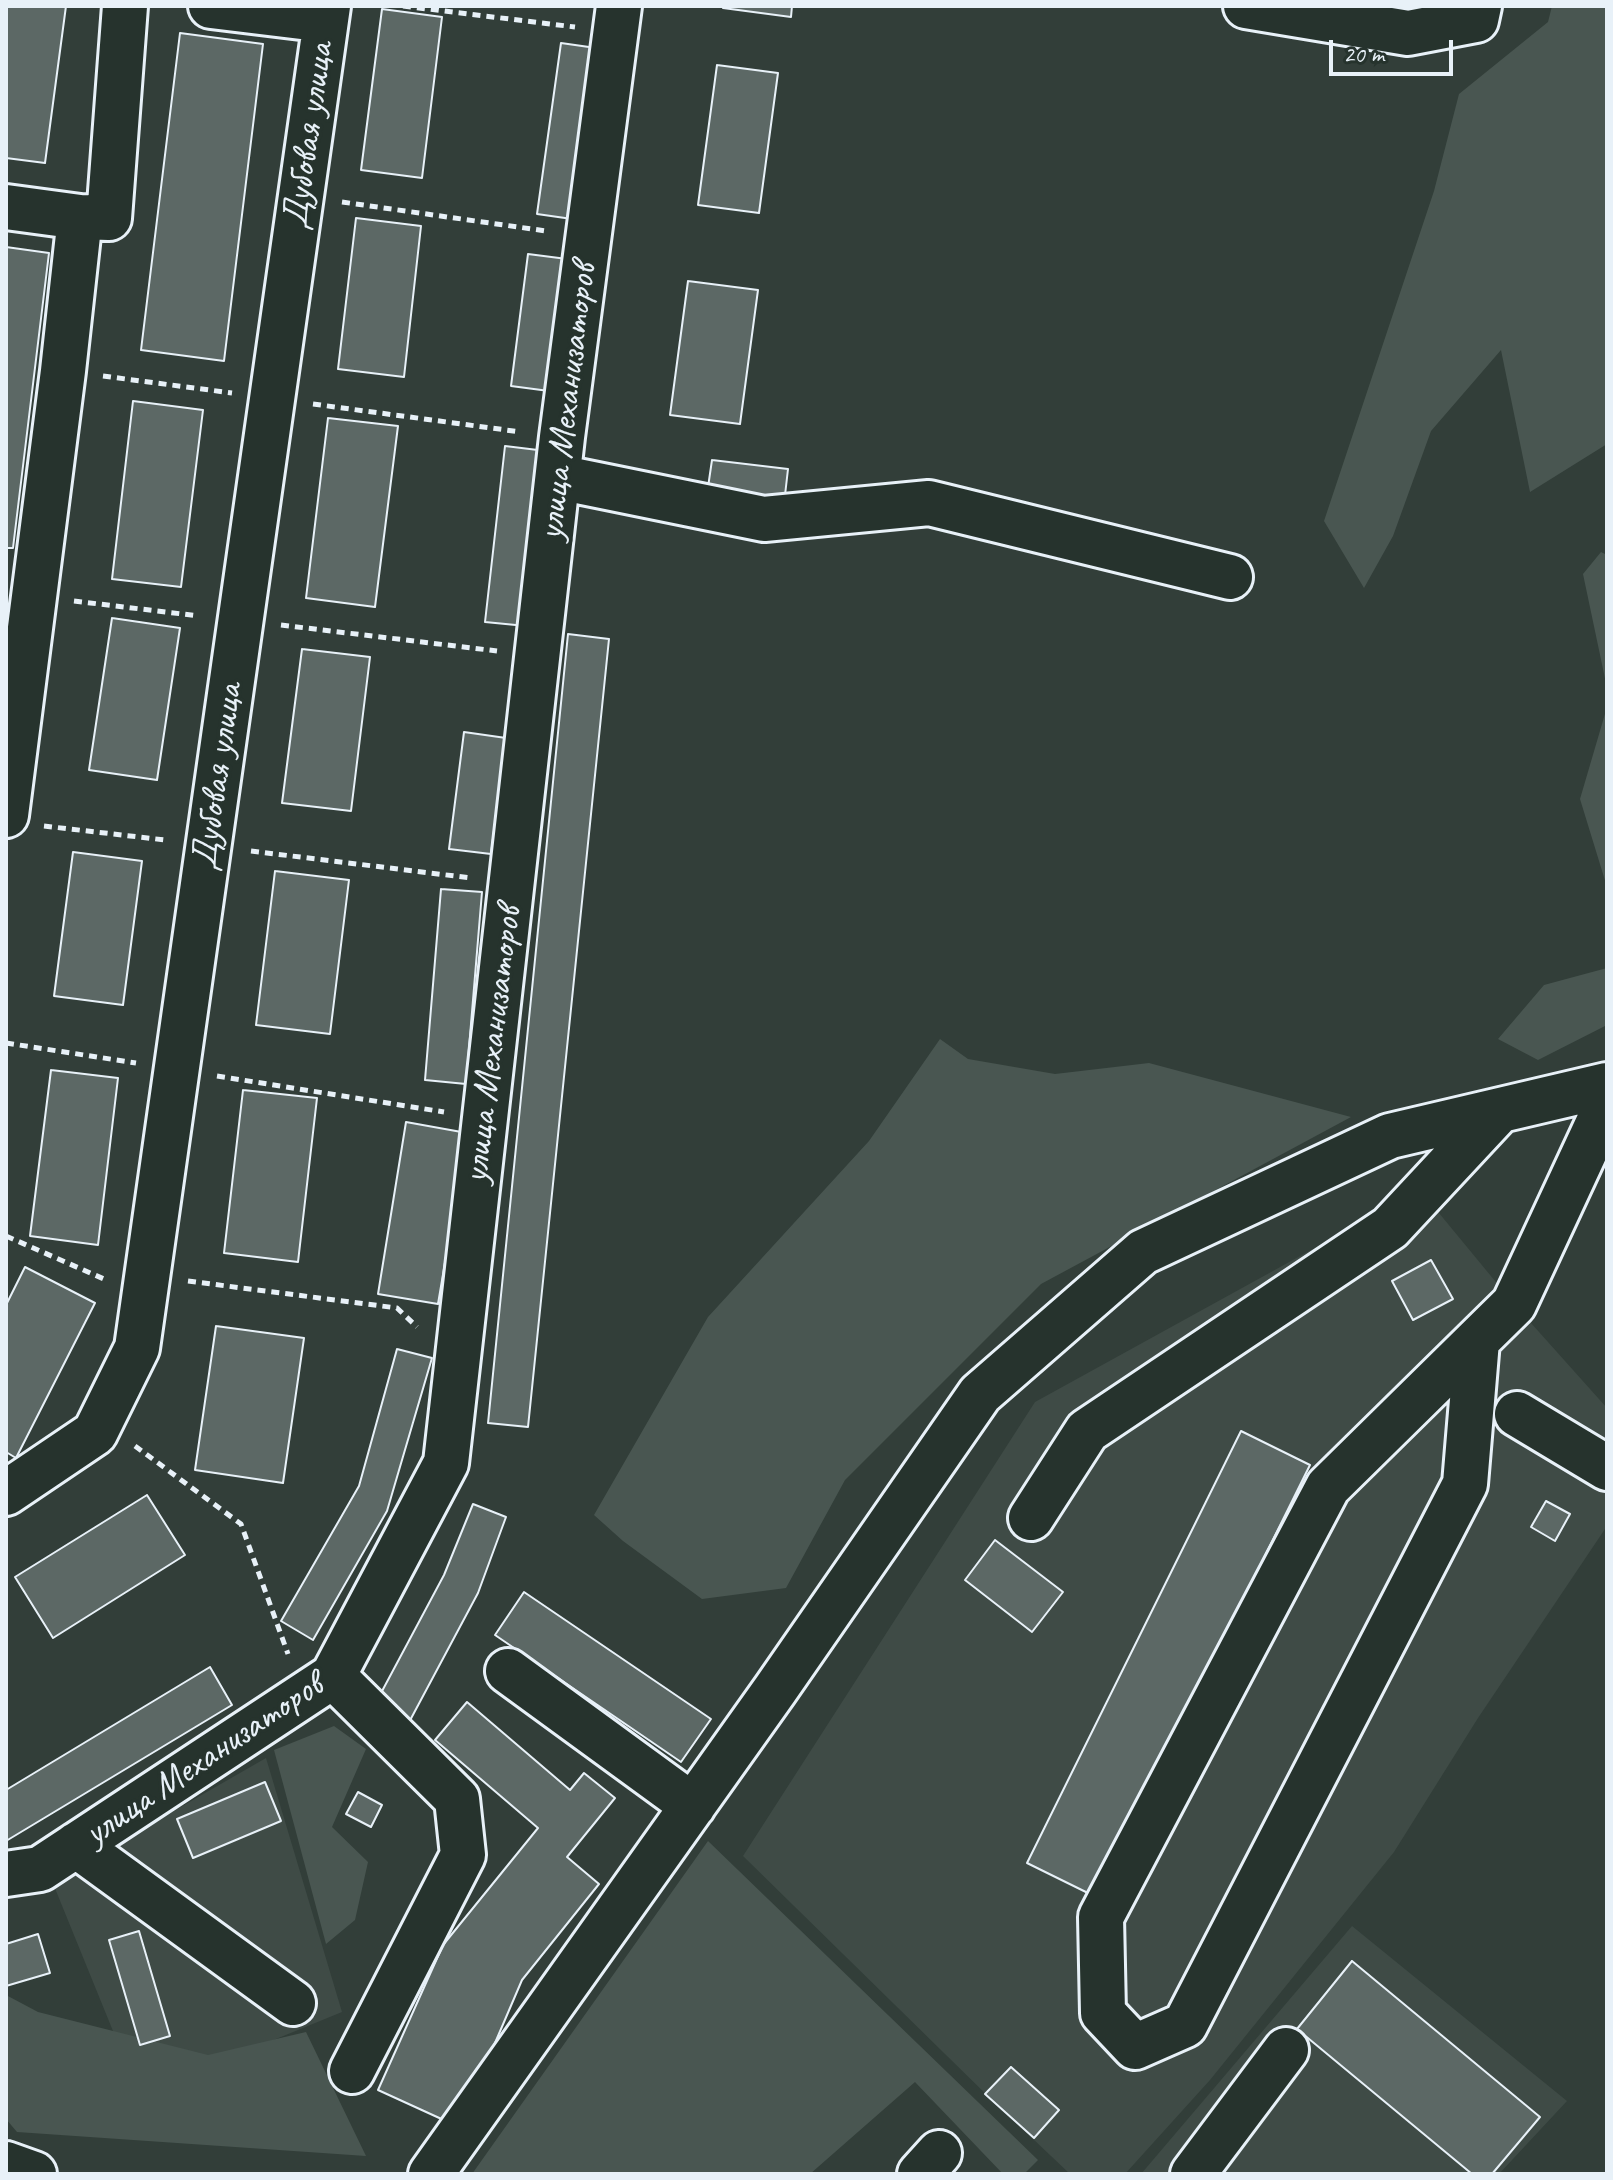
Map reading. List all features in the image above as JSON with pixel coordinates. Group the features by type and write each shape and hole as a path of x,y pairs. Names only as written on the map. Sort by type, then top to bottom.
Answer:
{"street":[{"path":"6,207 109,218 125,6"},
{"path":"211,6 327,13"},
{"path":"1246,6 1408,33 1476,20 1479,6"},
{"name":"Дубовая улица","path":"6,1493 95,1433 137,1348 327,13"},
{"name":"улица Механизаторов","path":"6,1874 40,1869 318,1686 446,1463 558,477 617,19"},
{"path":"22,820 20,595 80,217"},
{"path":"558,477 764,519 929,503 1230,577"},
{"path":"431,2174 693,1806 980,1394 1143,1252 1390,1136 1607,1085"},
{"path":"1477,1341 1465,1484 1185,2025 1135,2047 1103,2013 1101,1917 1328,1487 1514,1304 1607,1104"},
{"path":"1031,1518 1087,1431 1390,1228 1499,1111"},
{"path":"1517,1414 1607,1468"},
{"path":"508,1671 693,1806"},
{"path":"318,1686 457,1799 463,1855 352,2071"},
{"path":"76,1845 293,2003"},
{"path":"1193,2174 1286,2050"},
{"path":"6,2164 34,2174"}],"path":[{"path":"403,6 617,19"},
{"path":"301,197 589,236"},
{"path":"22,820 208,846 512,882"},
{"path":"6,1043 485,1118"},
{"path":"6,1236 146,1286 397,1308 457,1362"},
{"path":"101,1420 241,1524 318,1686"}],"shaded area":[{"path":"1552,6 1607,6 1607,444 1530,492 1501,350 1431,431 1393,536 1364,588 1324,521 1434,191 1459,94 1548,22"},
{"path":"1601,552 1607,555 1607,688 1583,574"},
{"path":"1607,707 1607,887 1580,799"},
{"path":"1607,968 1607,1025 1538,1060 1498,1039 1544,985"},
{"path":"940,1039 968,1059 1055,1074 1149,1063 1351,1117 1041,1284 845,1480 786,1588 702,1599 623,1541 594,1515 708,1317 869,1141"},
{"path":"1420,1190 1514,1304 1607,1408 1607,1526 1478,1718 1394,1852 1210,2080 1125,2174 1070,2174 743,1856 1035,1402"},
{"path":"334,1726 366,1749 332,1827 368,1862 355,1920 326,1944 274,1750"},
{"path":"266,1758 342,2012 139,2095 52,1881"},
{"path":"708,1841 1038,2160 1024,2174 1003,2174 915,2082 810,2174 472,2174"},
{"path":"1352,1926 1567,2101 1499,2174 1141,2174"},
{"path":"6,1995 38,2012 208,2055 306,2032 366,2156 17,2132 6,2119"}],"building":[{"path":"6,6 66,6 45,163 6,158"},
{"path":"723,6 792,6 791,17"},
{"path":"382,9 442,17 422,178 361,170"},
{"path":"180,33 263,44 224,361 141,350"},
{"path":"561,43 596,48 572,219 537,214"},
{"path":"717,65 778,73 759,213 698,205"},
{"path":"356,218 421,226 404,377 338,369"},
{"path":"6,247 49,253 13,548 6,548"},
{"path":"528,254 567,259 549,391 511,386"},
{"path":"688,281 758,290 740,424 670,415"},
{"path":"133,401 203,410 181,587 112,579"},
{"path":"328,418 398,426 375,607 306,598"},
{"path":"505,446 546,451 526,626 485,622"},
{"path":"712,460 788,469 784,504 707,494"},
{"path":"112,618 180,628 157,780 89,770"},
{"path":"568,634 609,639 528,1427 488,1423"},
{"path":"302,649 370,657 351,811 282,803"},
{"path":"464,732 506,738 491,854 449,849"},
{"path":"73,852 142,861 123,1005 54,996"},
{"path":"275,871 349,880 330,1034 256,1025"},
{"path":"441,889 482,892 466,1084 425,1080"},
{"path":"51,1070 118,1078 98,1245 30,1236"},
{"path":"243,1090 317,1098 298,1262 224,1253"},
{"path":"406,1122 467,1133 438,1304 378,1294"},
{"path":"1431,1260 1453,1299 1413,1320 1392,1281"},
{"path":"25,1267 95,1303 16,1458 6,1452 6,1305"},
{"path":"216,1326 304,1338 283,1483 195,1470"},
{"path":"397,1349 432,1358 387,1511 313,1640 281,1621 359,1486"},
{"path":"1241,1431 1310,1465 1096,1897 1027,1863"},
{"path":"147,1495 185,1555 53,1638 15,1577"},
{"path":"1546,1501 1570,1514 1555,1541 1531,1527"},
{"path":"473,1504 506,1517 478,1593 407,1726 373,1708 444,1575"},
{"path":"995,1540 1063,1592 1032,1632 965,1580"},
{"path":"524,1592 711,1719 681,1762 495,1635"},
{"path":"210,1667 232,1705 6,1841 6,1790"},
{"path":"467,1702 570,1790 584,1773 615,1798 567,1857 599,1884 522,1980 459,2127 378,2090 443,1945 538,1828 435,1740"},
{"path":"265,1782 281,1821 193,1858 177,1819"},
{"path":"358,1792 382,1805 371,1827 346,1814"},
{"path":"139,1931 170,2036 140,2045 109,1940"},
{"path":"38,1934 50,1973 6,1986 6,1944"},
{"path":"1352,1961 1540,2117 1492,2174 1472,2174 1297,2029"},
{"path":"1011,2067 1059,2110 1034,2138 985,2094"}]}
